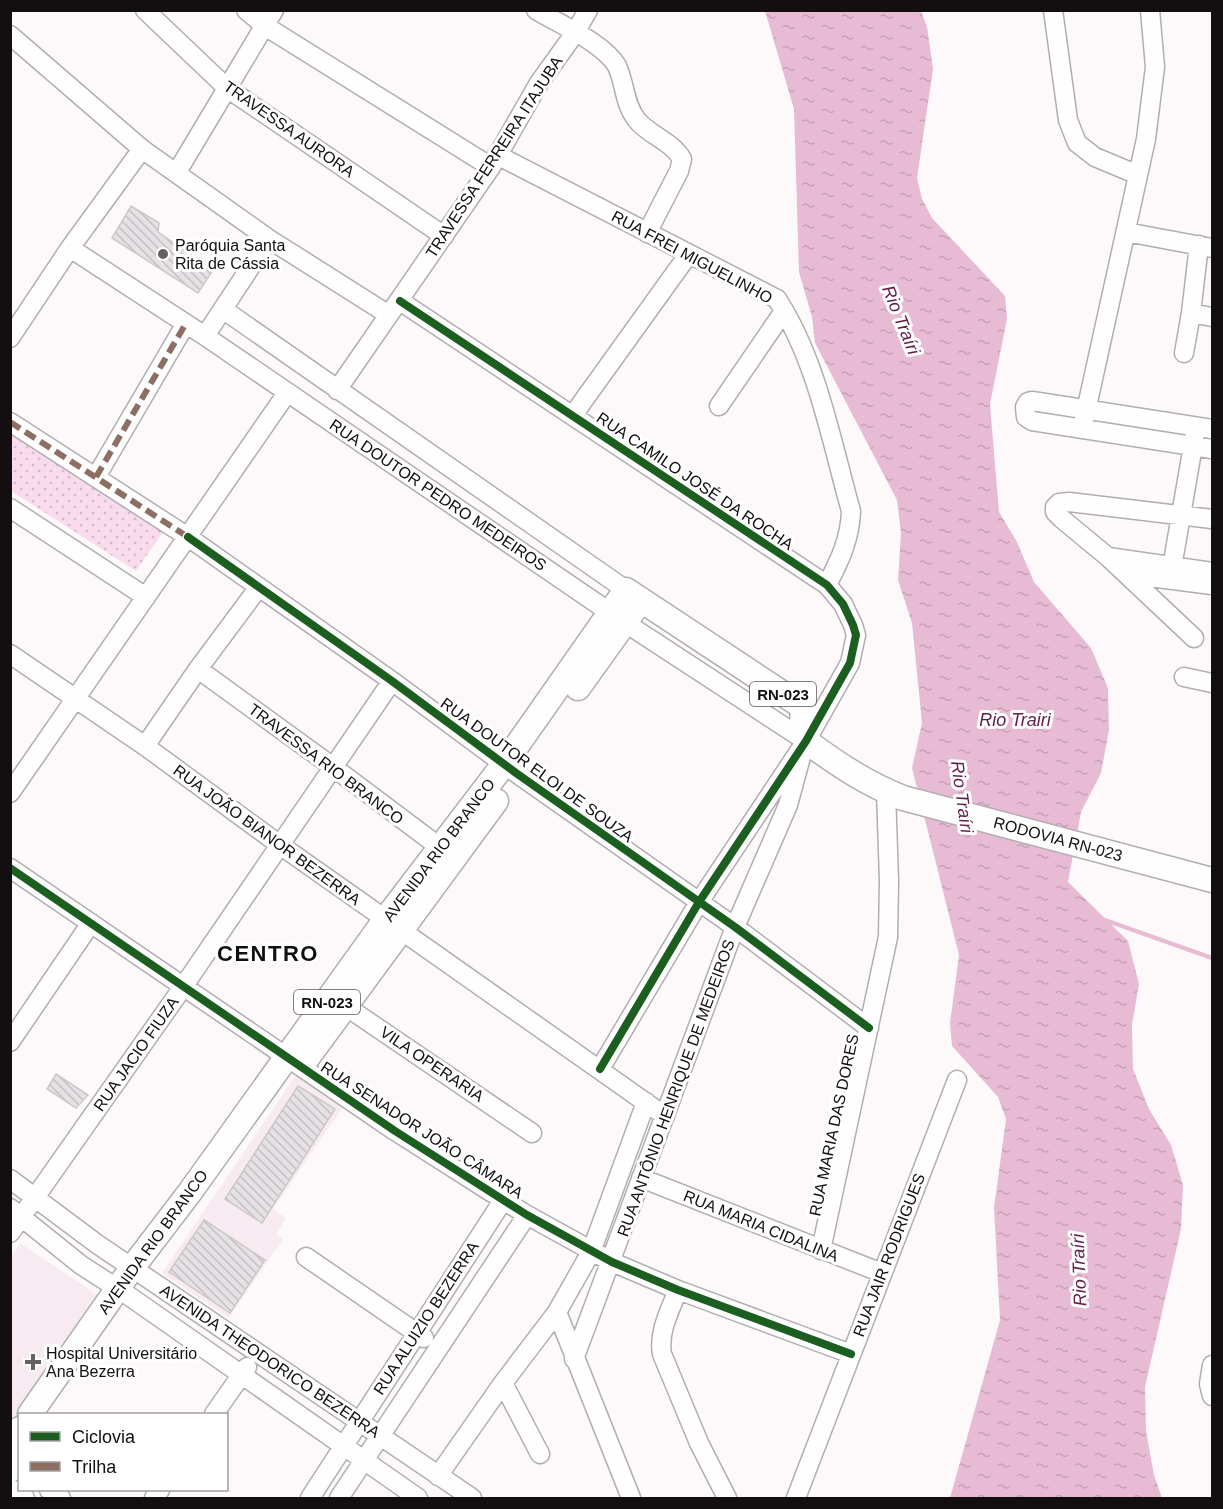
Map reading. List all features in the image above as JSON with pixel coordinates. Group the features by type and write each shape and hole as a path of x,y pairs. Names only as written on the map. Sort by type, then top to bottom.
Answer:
{"main road":[{"name":"AVENIDA RIO BRANCO","path":"31,1413 138,1271 202,1202 295,1061 634,595"},
{"name":"RUA DOUTOR PEDRO MEDEIROS","path":"634,595 803,707 802,724 806,741 849,772 894,794"},
{"name":"RODOVIA RN-023","path":"894,794 1212,880"},
{"name":"AVENIDA RIO BRANCO","path":"49,1413 123,1292"},
{"path":"14,1465 18,1441"}],"street":[{"name":"TRAVESSA AURORA","path":"145,10 227,88 444,236"},
{"name":"RUA FREI MIGUELINHO","path":"246,10 269,18 494,161 647,233 777,299 809,367 851,511 850,530 844,550 827,585"},
{"path":"536,10 612,58 619,71 635,118 674,149 682,159 679,171 647,233"},
{"name":"TRAVESSA FERREIRA ITAJUBA","path":"337,390 494,161 539,83 575,33 588,10"},
{"path":"1053,10 1068,120 1077,143 1095,157 1138,175"},
{"path":"1082,429 1146,140 1155,67 1150,10"},
{"path":"177,172 269,18"},
{"name":"RUA CAMILO JOSÉ DA ROCHA","path":"10,34 142,149 269,239 394,308 573,415 827,585 843,604 854,625 856,635 850,663 806,741"},
{"path":"10,338 70,248 142,149"},
{"path":"1125,232 1205,247 1184,353"},
{"path":"205,336 269,239"},
{"name":"RUA DOUTOR PEDRO MEDEIROS","path":"70,248 205,336 617,617 806,741"},
{"path":"573,415 688,255"},
{"name":"RUA DOUTOR PEDRO MEDEIROS","path":"224,310 634,595"},
{"path":"719,406 784,311"},
{"path":"1191,313 1212,317"},
{"path":"96,477 185,325"},
{"path":"10,793 287,393"},
{"path":"1171,572 1193,446 1204,428 1032,401 1028,402 1025,408 1026,417 1029,420 1082,429 1193,446 1212,449"},
{"name":"RUA DOUTOR ELOI DE SOUZA","path":"10,422 188,537 260,587 735,927 869,1028"},
{"path":"1194,638 1108,557 1076,532 1055,512 1055,507 1059,503 1070,502 1212,519"},
{"path":"10,508 146,597"},
{"path":"1108,557 1171,572 1212,585"},
{"path":"1126,574 1212,572"},
{"path":"145,746 198,669 260,587"},
{"name":"RUA JOÃO BIANOR BEZERRA","path":"10,654 145,746 280,845 665,1116"},
{"name":"TRAVESSA RIO BRANCO","path":"198,669 446,853"},
{"path":"1185,677 1212,683"},
{"name":"RUA JACIO FIUZA","path":"10,1233 16,1212 36,1197 392,681"},
{"path":"600,1069 699,902 806,741"},
{"name":"RUA ANTÔNIO HENRIQUE DE MEDEIROS","path":"574,1359 735,927 788,805 806,741"},
{"name":"RUA MARIA DAS DORES","path":"821,1250 888,937 894,794"},
{"name":"RUA SENADOR JOÃO CÂMARA","path":"10,868 395,1131 527,1215 591,1252 678,1290 851,1354"},
{"path":"10,1042 91,923"},
{"name":"VILA OPERARIA","path":"338,1001 532,1133"},
{"name":"RUA JAIR RODRIGUES","path":"796,1498 957,1080"},
{"name":"RUA ANTÔNIO HENRIQUE DE MEDEIROS","path":"438,1476 503,1383 557,1312 591,1252 646,1102"},
{"name":"AVENIDA THEODORICO BEZERRA","path":"10,1179 97,1244 472,1498"},
{"name":"RUA MARIA CIDALINA","path":"641,1179 882,1273"},
{"name":"RUA ALUIZIO BEZERRA","path":"310,1498 504,1199"},
{"name":"AVENIDA THEODORICO BEZERRA","path":"16,1212 81,1265 418,1498"},
{"name":"RUA ALUIZIO BEZERRA","path":"339,1498 527,1215"},
{"path":"306,1257 438,1348"},
{"path":"678,1290 662,1331 660,1347 699,1443 727,1498"},
{"path":"557,1312 631,1498"},
{"path":"215,1413 256,1353"},
{"path":"1212,1365 1209,1384 1212,1396"},
{"path":"503,1383 540,1454"}],"shaded area":[{"path":"10,432 163,532 136,571 11,491"},
{"path":"296,1075 343,1107 273,1209 286,1218 276,1234 283,1239 229,1318 162,1273"},
{"name":"Hospital Universitário Ana Bezerra","path":"20,1243 99,1296 21,1413 18,1413 18,1418 11,1428 11,1257"}],"water":[{"name":"Rio Trairi","path":"765,11 921,11 927,27 933,69 917,178 922,199 932,218 1005,296 1007,319 990,404 999,512 1017,542 1034,582 1091,648 1108,688 1109,730 1101,773 1081,812 1068,882 1128,941 1139,984 1132,1025 1133,1069 1149,1109 1171,1145 1183,1185 1181,1229 1145,1387 1146,1431 1154,1475 1162,1498 950,1498 1000,1320 994,1208 1006,1119 998,1097 952,1046 950,1023 959,955 912,768 922,723 912,623 898,580 901,533 897,500 815,343 812,317 799,272 794,109"}],"building":[{"name":"Paróquia Santa Rita de Cássia","path":"131,206 159,223 158,232 213,270 198,293 112,238"},
{"path":"56,1074 88,1095 76,1108 47,1089"},
{"path":"298,1086 335,1109 262,1223 225,1199"},
{"path":"204,1220 265,1260 230,1313 169,1272"}],"waterway":[{"path":"1102,919 1212,958"}],"marked path":[{"path":"96,477 185,325"},
{"path":"10,422 188,537"}],"cycle path":[{"path":"400,301 827,585 843,604 856,635 850,663 806,741 699,902 600,1069"},
{"path":"188,537 735,927 869,1028"},
{"path":"10,868 395,1131 527,1215 612,1262 678,1290 851,1354"}],"place":[{"name":"Paróquia Santa Rita de Cássia","path":"163,254"},
{"name":"Hospital Universitário Ana Bezerra","path":"33,1362"}],"district":[{"name":"CENTRO","path":"268,953"}],"water label":[{"name":"Rio Traíri","path":"901,320"},
{"name":"Rio Traíri","path":"962,797"},
{"name":"Rio Traíri","path":"1079,1270"}]}
